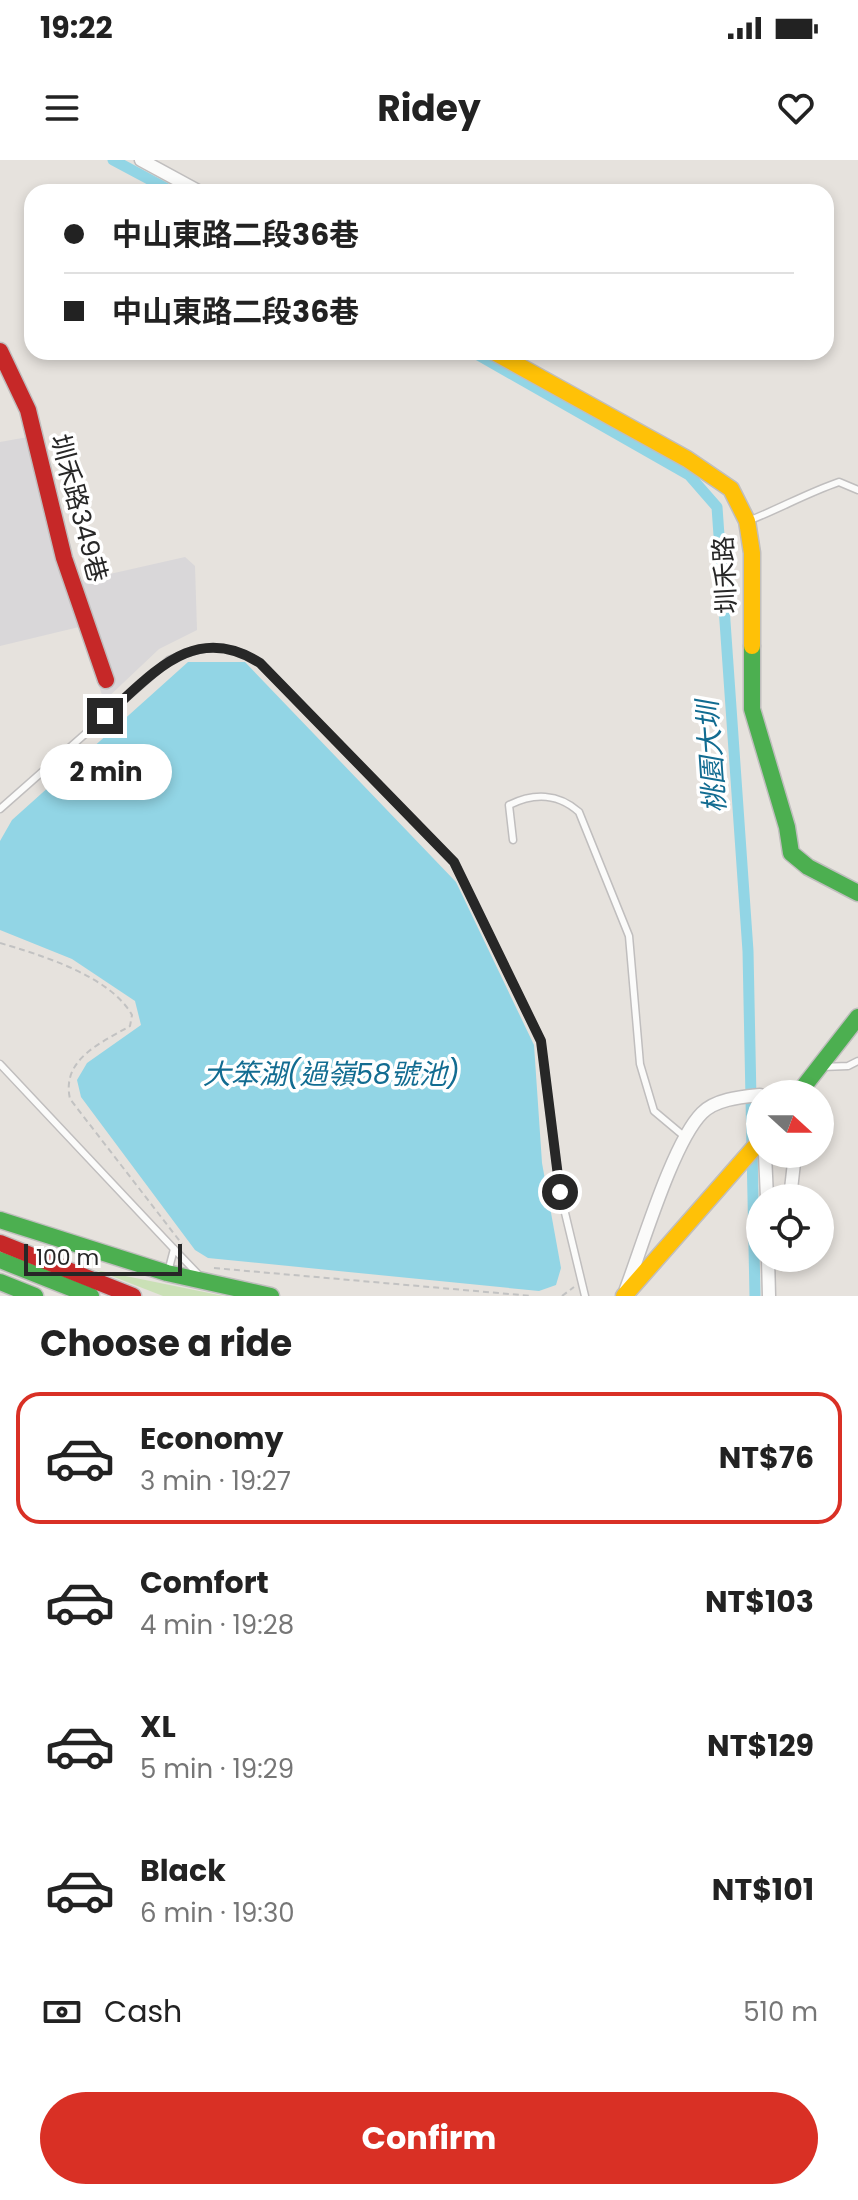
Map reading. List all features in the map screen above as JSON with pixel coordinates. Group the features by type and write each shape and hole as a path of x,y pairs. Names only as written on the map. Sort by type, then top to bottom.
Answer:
{"main road":[{"name":"圳禾路349巷","path":"0,351 28,410 64,558 106,680"},
{"name":"圳禾路","path":"508,360 687,459 731,489 747,521 752,553 752,709 787,827 791,853 808,867 858,893"},
{"path":"809,1080 858,1017"},
{"path":"623,1296 746,1160"},
{"path":"0,1220 167,1273 205,1274 271,1296"},
{"path":"0,1243 133,1296"},
{"path":"0,1260 91,1296"},
{"path":"0,1282 35,1296"}],"street":[{"path":"141,160 185,184"},
{"path":"623,1296 685,1137 703,1112 733,1098 746,1097"},
{"path":"769,1272 769,1296"}],"lane":[{"path":"747,521 778,510 800,495 839,482 858,490"},
{"path":"0,809 169,660 202,646 240,650 260,663 454,862 541,1041 560,1192 585,1296"},
{"path":"513,840 509,805 527,796 566,801 579,812 629,936 640,1064 654,1111 685,1137"},
{"path":"819,1068 848,1066 858,1061"},
{"path":"0,1064 174,1249 205,1274"},
{"path":"167,1273 174,1249"}],"path":[{"path":"0,943 65,963 126,1003 132,1015 130,1026 83,1055 70,1071 67,1086 70,1099 184,1246"},
{"path":"205,1274 532,1296"},
{"path":"562,1296 581,1281"}],"shaded area":[{"path":"28,437 70,583 185,557 195,566 197,630 159,649 104,701 79,627 0,646 0,442"}],"green space":[{"path":"96,1270 224,1296 163,1296"}],"water":[{"name":"大笨湖(過嶺58號池)","path":"188,662 245,662 456,882 534,1045 542,1163 561,1268 556,1285 539,1291 208,1258 195,1250 81,1097 77,1080 87,1063 141,1025 135,1001 72,959 0,930 0,841 12,820"}],"waterway":[{"name":"桃園大圳","path":"113,160 158,184"},
{"name":"桃園大圳","path":"487,360 689,475 717,507 748,951 755,1296"}],"traffic: fast":[{"path":"752,646 752,709 787,827 791,853 808,867 858,893"},
{"path":"809,1080 858,1017"},
{"path":"0,1220 167,1273 271,1296"},
{"path":"0,1260 91,1296"},
{"path":"0,1282 35,1296"}],"traffic: slow":[{"path":"508,360 687,459 731,489 747,521 752,553 752,646"},
{"path":"624,1296 746,1157"}],"traffic: jam":[{"path":"0,351 28,410 64,558 106,680"},
{"path":"0,1243 133,1296"}],"route":[{"path":"105,716 169,660 202,646 240,650 260,663 454,862 541,1041 560,1192"}]}
